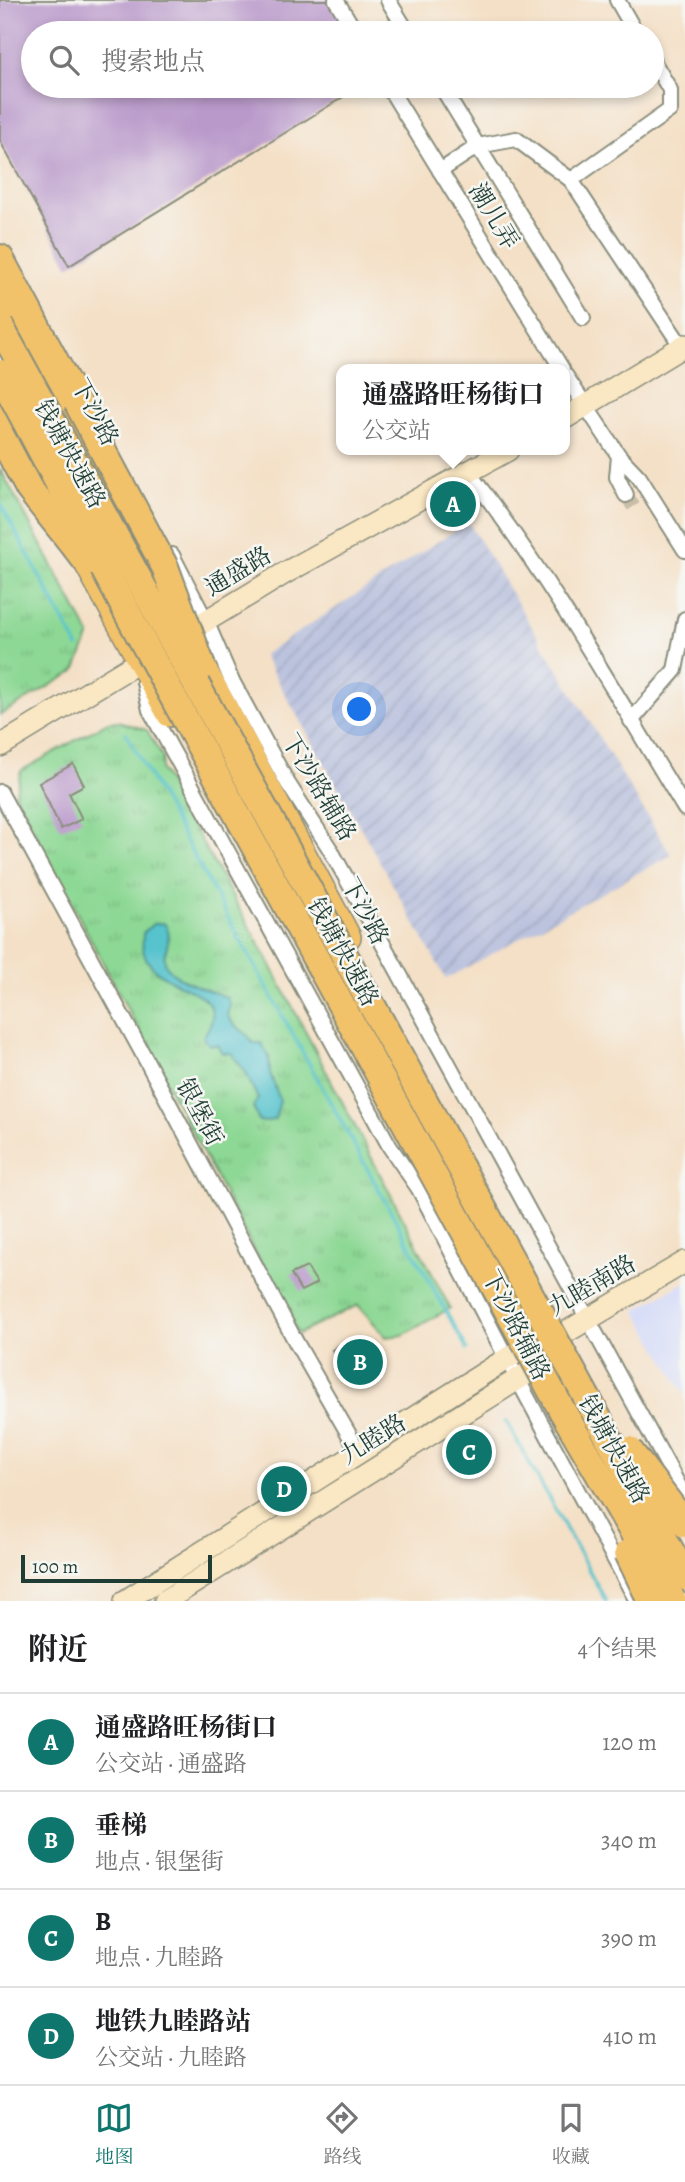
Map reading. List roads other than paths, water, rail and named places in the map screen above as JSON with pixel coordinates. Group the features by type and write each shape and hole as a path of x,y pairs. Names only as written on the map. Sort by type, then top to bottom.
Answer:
{"highway":[{"path":"0,258 165,568 232,750"},
{"name":"钱塘快速路","path":"0,326 685,1577"},
{"name":"钱塘快速路","path":"0,373 129,616 563,1412 673,1601"},
{"path":"0,434 30,489 129,616"},
{"path":"527,1290 551,1321 617,1434 685,1524"},
{"path":"563,1412 650,1601"}],"main road":[{"name":"下沙路","path":"0,291 563,1334 685,1554"},
{"path":"0,404 526,1374 667,1601"}],"street":[{"path":"336,0 349,21"},
{"path":"388,0 401,21"},
{"path":"617,0 629,21"},
{"path":"571,180 670,110 670,90 664,80"},
{"name":"潮儿弄","path":"395,98 559,364"},
{"path":"448,98 583,318"},
{"path":"440,171 478,146 516,139 571,180 683,346 570,415"},
{"name":"下沙路辅路","path":"0,244 206,621 232,678 287,782 343,873 685,1497"},
{"path":"570,383 619,456 639,477 685,550"},
{"path":"0,450 20,486 87,566"},
{"name":"通盛路","path":"0,746 140,664 285,573 499,455"},
{"path":"619,456 617,477 626,495"},
{"path":"468,472 508,525 685,809"},
{"path":"631,721 675,670 685,619"},
{"name":"银堡街","path":"0,792 297,1344 359,1452"},
{"name":"九睦南路","path":"515,1354 563,1334 685,1262"},
{"name":"九睦路","path":"165,1601 526,1374 563,1334"},
{"name":"九睦路","path":"125,1601 515,1354"},
{"name":"下沙路辅路","path":"526,1374 637,1601"}],"water":[{"path":"164,923 169,934 165,962 170,970 188,982 227,998 230,1006 227,1014 230,1019 253,1043 261,1043 269,1056 270,1073 280,1101 275,1119 259,1121 253,1107 258,1099 246,1073 231,1053 222,1053 217,1045 209,1045 203,1037 212,1020 211,1007 203,998 162,975 150,964 143,950 143,933 153,924"}],"waterway":[{"path":"0,503 78,647"},
{"path":"126,733 467,1349"},
{"path":"506,1421 606,1601"}],"tunnel":[{"path":"626,495 637,512"}],"place":[{"name":"通盛路旺杨街口","path":"453,504"},
{"name":"垂梯","path":"360,1362"},
{"name":"B","path":"469,1452"},
{"name":"地铁九睦路站","path":"284,1489"}]}
